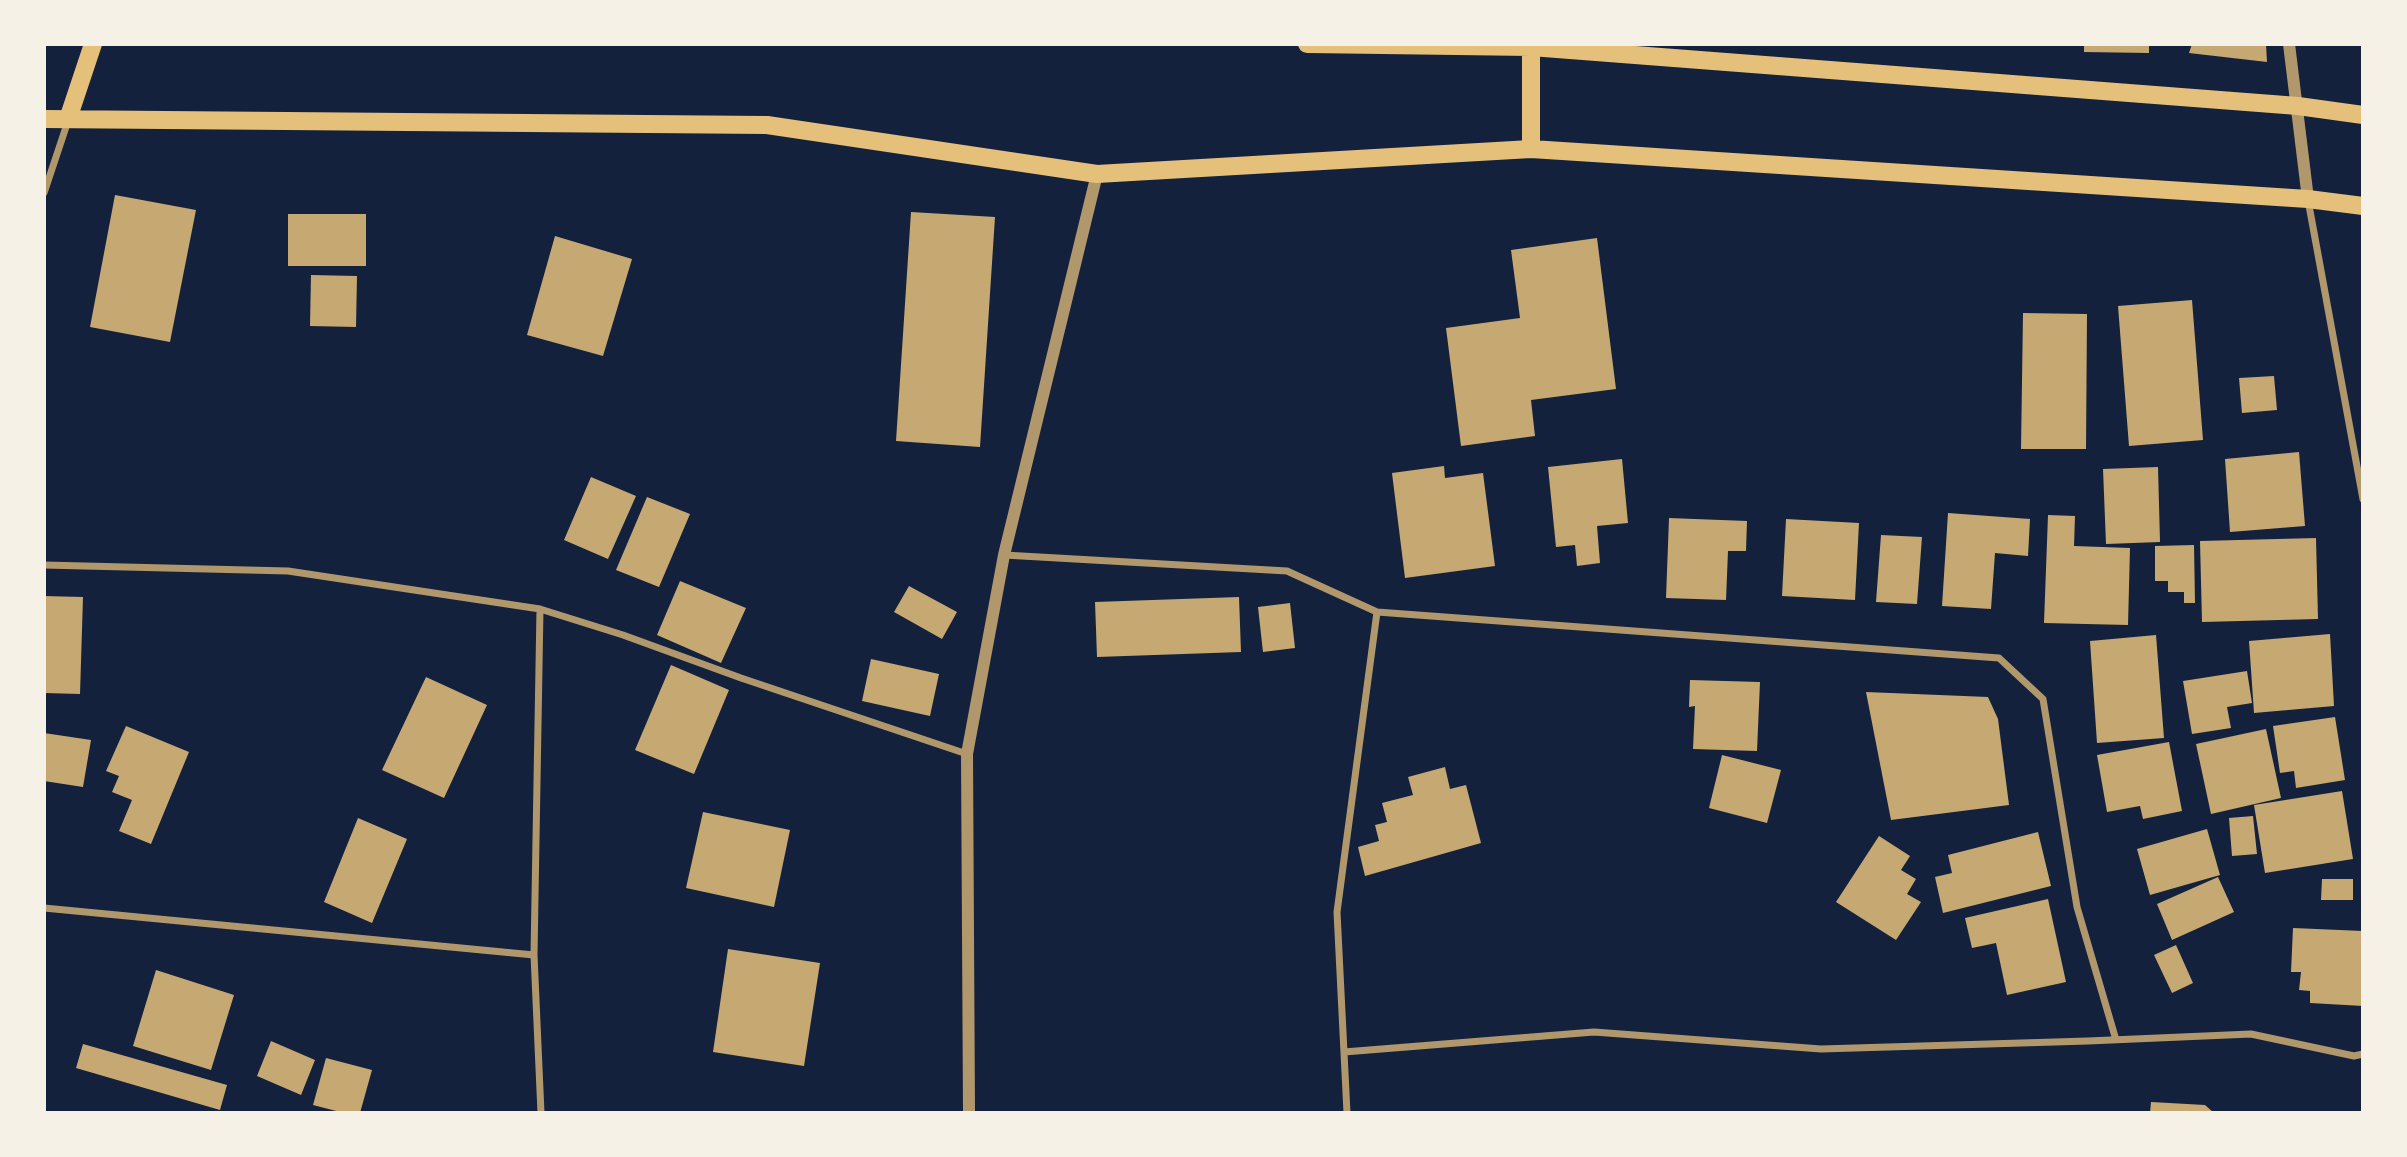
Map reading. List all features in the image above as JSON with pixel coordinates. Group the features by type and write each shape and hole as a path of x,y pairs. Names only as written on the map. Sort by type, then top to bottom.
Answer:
{"main road":[{"path":"68,119 93,44"},
{"path":"1307,44 1531,46 2298,106 2363,115"},
{"path":"1531,46 1531,149"},
{"path":"44,119 767,125 1097,174 1531,149 2308,199 2363,206"}],"street":[{"path":"2289,44 2308,199 2363,499"},
{"path":"44,193 68,119"},
{"path":"969,1113 967,754 1004,555 1097,174"},
{"path":"1004,555 1287,571 1377,612 1999,658 2043,699 2077,907 2116,1040"},
{"path":"44,565 288,571 540,610 623,635 967,754"},
{"path":"540,610 534,955 541,1113"},
{"path":"1347,1113 1337,912 1377,612"},
{"path":"44,908 534,955"},
{"path":"1344,1052 1594,1032 1821,1049 2251,1034 2354,1056 2363,1054"}],"building":[{"path":"2084,44 2149,44 2149,53 2084,52"},
{"path":"2192,44 2266,44 2267,62 2189,53"},
{"path":"115,195 196,210 170,342 90,327"},
{"path":"911,212 995,217 980,447 896,441"},
{"path":"288,214 366,214 366,266 288,266"},
{"path":"555,236 632,259 603,356 527,335"},
{"path":"1597,238 1616,389 1531,400 1535,436 1461,446 1446,328 1520,318 1511,250"},
{"path":"311,275 357,276 356,327 310,326"},
{"path":"2192,300 2203,440 2129,446 2118,306"},
{"path":"2023,313 2087,314 2086,449 2021,449"},
{"path":"2274,376 2277,410 2242,413 2239,378"},
{"path":"2299,452 2305,526 2230,532 2225,459"},
{"path":"1622,459 1628,523 1597,526 1600,563 1577,566 1575,545 1556,547 1548,467"},
{"path":"1444,466 1445,478 1483,473 1495,566 1405,578 1392,473"},
{"path":"2158,467 2160,542 2106,544 2103,469"},
{"path":"591,477 636,496 608,559 564,540"},
{"path":"647,497 690,514 659,587 616,570"},
{"path":"1948,513 2030,519 2028,556 1995,553 1991,609 1942,606"},
{"path":"2048,515 2075,516 2074,546 2130,548 2128,625 2044,623"},
{"path":"1669,518 1747,521 1746,551 1728,551 1726,600 1666,598"},
{"path":"1786,519 1859,523 1855,600 1782,596"},
{"path":"1881,535 1922,537 1917,604 1876,602"},
{"path":"2316,538 2318,619 2202,622 2200,541"},
{"path":"2194,545 2195,603 2184,603 2184,592 2168,592 2168,581 2155,581 2155,546"},
{"path":"680,581 746,608 721,663 657,635"},
{"path":"909,586 957,612 942,639 894,612"},
{"path":"44,596 83,597 80,694 44,693"},
{"path":"1239,597 1241,652 1097,657 1095,602"},
{"path":"1290,603 1295,648 1263,652 1258,607"},
{"path":"2330,634 2334,706 2254,713 2249,641"},
{"path":"2156,635 2164,738 2097,743 2090,641"},
{"path":"871,659 939,674 930,716 862,701"},
{"path":"671,665 729,690 694,774 635,750"},
{"path":"2247,671 2252,703 2227,707 2231,728 2192,734 2183,681"},
{"path":"426,677 487,705 444,798 382,770"},
{"path":"1690,680 1760,682 1757,751 1693,749 1695,706 1689,707"},
{"path":"1866,692 1988,697 1998,719 2009,805 1891,820"},
{"path":"2335,717 2345,780 2296,788 2294,771 2280,773 2273,726"},
{"path":"126,726 189,752 151,844 119,831 132,800 112,792 119,776 106,771"},
{"path":"2266,729 2281,798 2211,814 2196,744"},
{"path":"44,733 91,740 83,787 44,781"},
{"path":"2169,742 2182,811 2143,819 2140,806 2107,812 2097,755"},
{"path":"1722,755 1781,770 1767,823 1709,808"},
{"path":"1445,767 1450,789 1466,785 1481,843 1365,876 1358,847 1379,841 1375,825 1387,822 1382,803 1413,795 1408,777"},
{"path":"2342,791 2353,859 2265,873 2254,805"},
{"path":"703,812 790,830 774,907 686,888"},
{"path":"2253,816 2257,854 2232,856 2229,818"},
{"path":"358,818 407,839 372,923 324,902"},
{"path":"2207,829 2220,875 2150,895 2137,849"},
{"path":"2038,832 2051,886 1943,913 1935,877 1952,873 1948,855"},
{"path":"1879,836 1910,856 1901,870 1916,879 1907,894 1921,902 1896,940 1836,902"},
{"path":"2218,877 2234,912 2172,940 2157,904"},
{"path":"2322,879 2353,879 2353,900 2321,900"},
{"path":"2048,899 2066,982 2007,995 1996,943 1972,948 1965,918"},
{"path":"2293,928 2363,931 2363,1006 2310,1003 2310,991 2299,990 2301,972 2291,972"},
{"path":"2176,945 2193,983 2172,993 2154,955"},
{"path":"728,949 820,963 804,1066 713,1052"},
{"path":"156,970 234,995 211,1070 133,1046"},
{"path":"271,1041 315,1060 301,1095 257,1076"},
{"path":"83,1044 227,1085 220,1110 76,1068"},
{"path":"326,1058 372,1070 360,1113 344,1113 313,1105"},
{"path":"2151,1102 2205,1105 2214,1113 2150,1113"}]}
